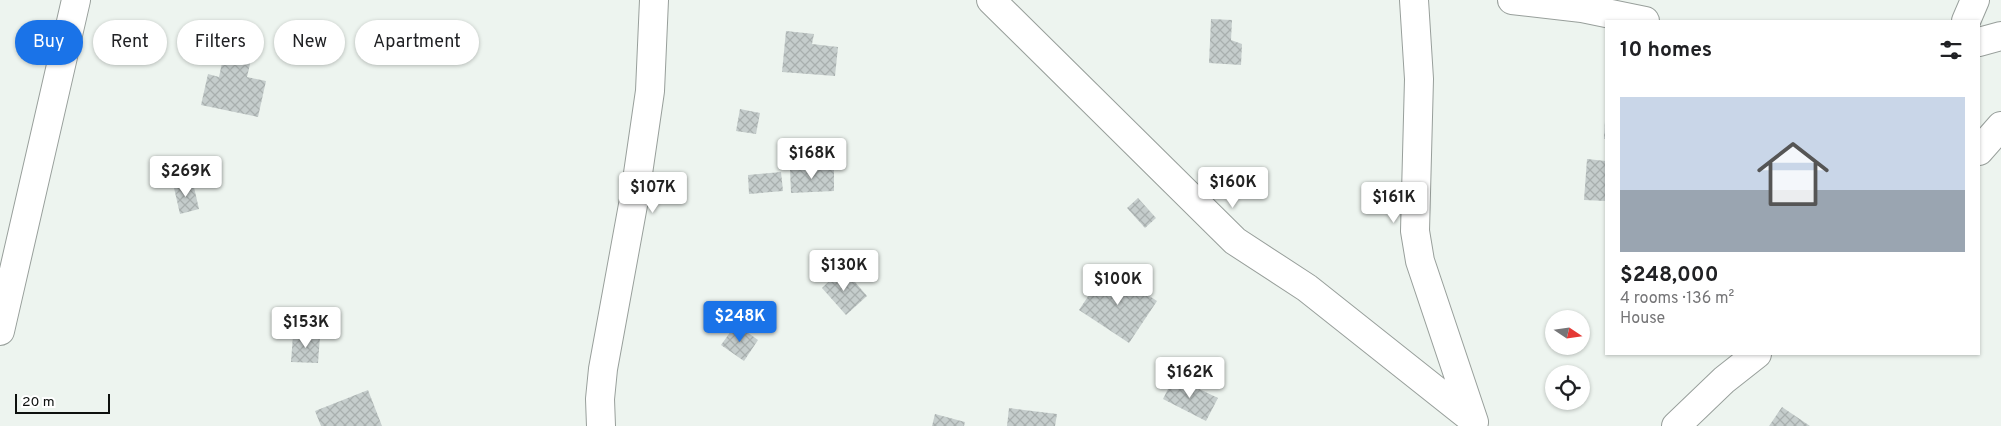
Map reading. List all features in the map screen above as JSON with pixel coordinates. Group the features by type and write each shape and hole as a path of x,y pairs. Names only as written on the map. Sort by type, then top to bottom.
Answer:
{"street":[{"path":"0,331 76,0"},
{"path":"601,426 600,399 603,369 634,203 650,91 654,0"},
{"path":"991,0 1235,242 1307,288 1474,422"},
{"path":"1414,0 1419,79 1415,232 1420,261 1474,422"},
{"path":"1512,0 1582,8 1640,20"},
{"path":"1966,20 1975,0"},
{"path":"1980,42 2001,36"},
{"path":"1980,150 2001,126"},
{"path":"1676,426 1724,380 1756,355"}],"building":[{"path":"1211,19 1232,20 1231,40 1242,44 1241,65 1209,63"},
{"path":"786,31 814,34 812,44 838,47 835,76 782,72"},
{"path":"222,65 250,65 247,77 266,81 258,117 201,105 208,74 219,77"},
{"path":"740,109 760,113 756,134 736,131"},
{"path":"1587,159 1605,161 1605,201 1584,200"},
{"path":"834,168 834,191 791,193 790,169"},
{"path":"781,172 783,191 749,194 748,175"},
{"path":"193,183 199,209 180,214 174,188"},
{"path":"1138,198 1156,218 1145,228 1127,208"},
{"path":"843,268 867,296 846,315 822,288"},
{"path":"1107,268 1157,301 1129,343 1079,310"},
{"path":"736,324 758,340 744,361 721,345"},
{"path":"293,335 320,336 318,363 291,362"},
{"path":"1174,377 1218,398 1206,421 1163,399"},
{"path":"368,390 382,426 321,426 315,411"},
{"path":"1782,407 1810,426 1769,426"},
{"path":"1009,408 1057,414 1055,426 1007,426"},
{"path":"935,414 965,422 964,426 932,426"}]}
